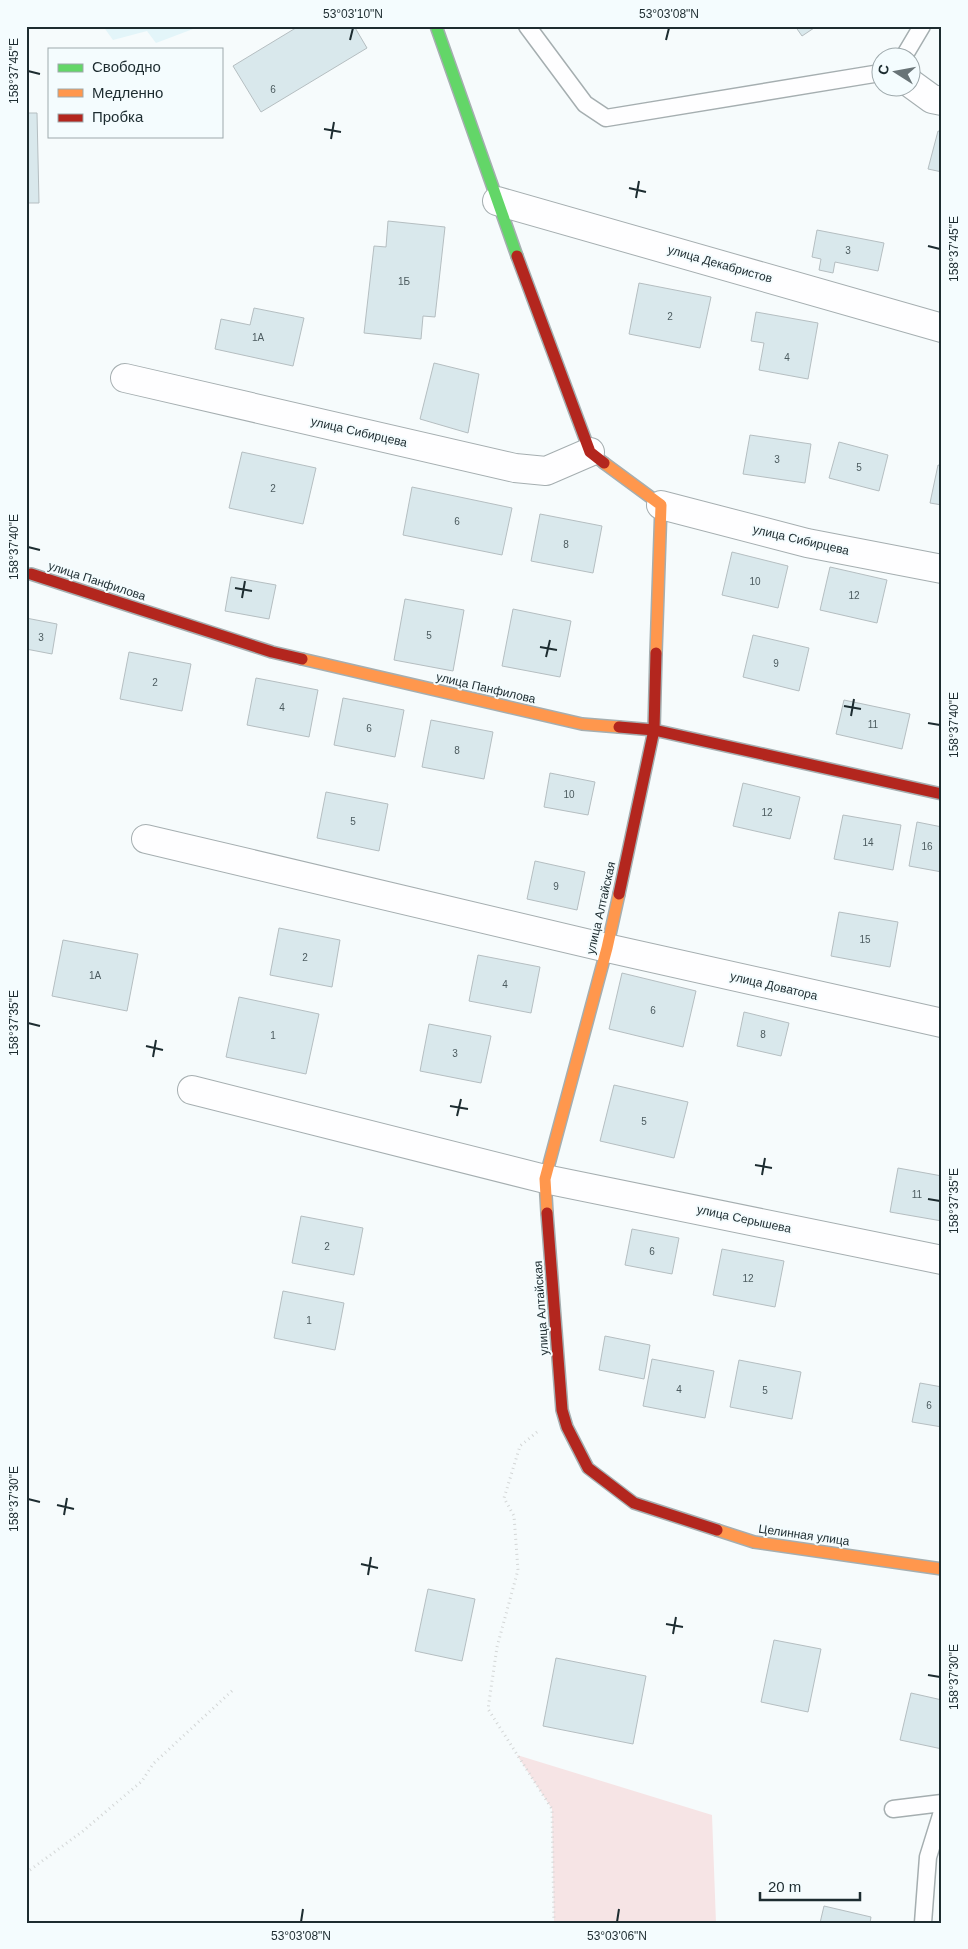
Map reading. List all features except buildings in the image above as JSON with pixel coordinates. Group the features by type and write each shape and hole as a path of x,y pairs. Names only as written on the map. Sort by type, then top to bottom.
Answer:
{"street":[{"path":"436,26 497,201 590,452 662,505"},
{"path":"920,90 932,99 942,101"},
{"name":"улица Декабристов","path":"497,201 942,328"},
{"name":"улица Сибирцева","path":"125,378 515,468 546,471 590,452"},
{"name":"улица Сибирцева","path":"662,505 807,543 942,569"},
{"name":"улица Алтайская","path":"588,1468 567,1427 562,1410 545,1179 606,948 654,730 662,505"},
{"name":"улица Панфилова","path":"31,574 272,652 582,724 654,730 942,794"},
{"name":"улица Доватора","path":"146,839 606,948 942,1023"},
{"name":"улица Серышева","path":"192,1090 545,1179 942,1260"},
{"name":"Целинная улица","path":"588,1468 634,1503 754,1542 942,1569"}],"lane":[{"path":"527,26 585,104 606,118 870,75"},
{"path":"909,48 922,26"},
{"path":"893,1808 942,1803"},
{"path":"923,1923 928,1857 942,1812"}],"path":[{"path":"554,1923 552,1809 488,1709 497,1647 518,1570 514,1516 504,1498 520,1446 562,1410"},
{"path":"26,1873 70,1842 142,1781 153,1764 234,1689"}],"shaded area":[{"path":"103,26 201,26 156,43 147,31 113,40"},
{"path":"517,1755 712,1815 716,1923 554,1923 552,1809"}],"traffic: fast":[{"path":"436,26 517,256"}],"traffic: slow":[{"path":"604,463 661,505 656,653"},
{"path":"302,659 582,724 619,727"},
{"path":"547,1213 545,1179 607,948 619,894"},
{"path":"717,1530 754,1542 942,1569"}],"traffic: jam":[{"path":"517,256 590,452 604,463"},
{"path":"31,574 272,652 302,659"},
{"path":"619,894 654,730 656,653"},
{"path":"619,727 654,730 942,794"},
{"path":"547,1213 562,1410 567,1427 588,1468 634,1503 717,1530"}]}
